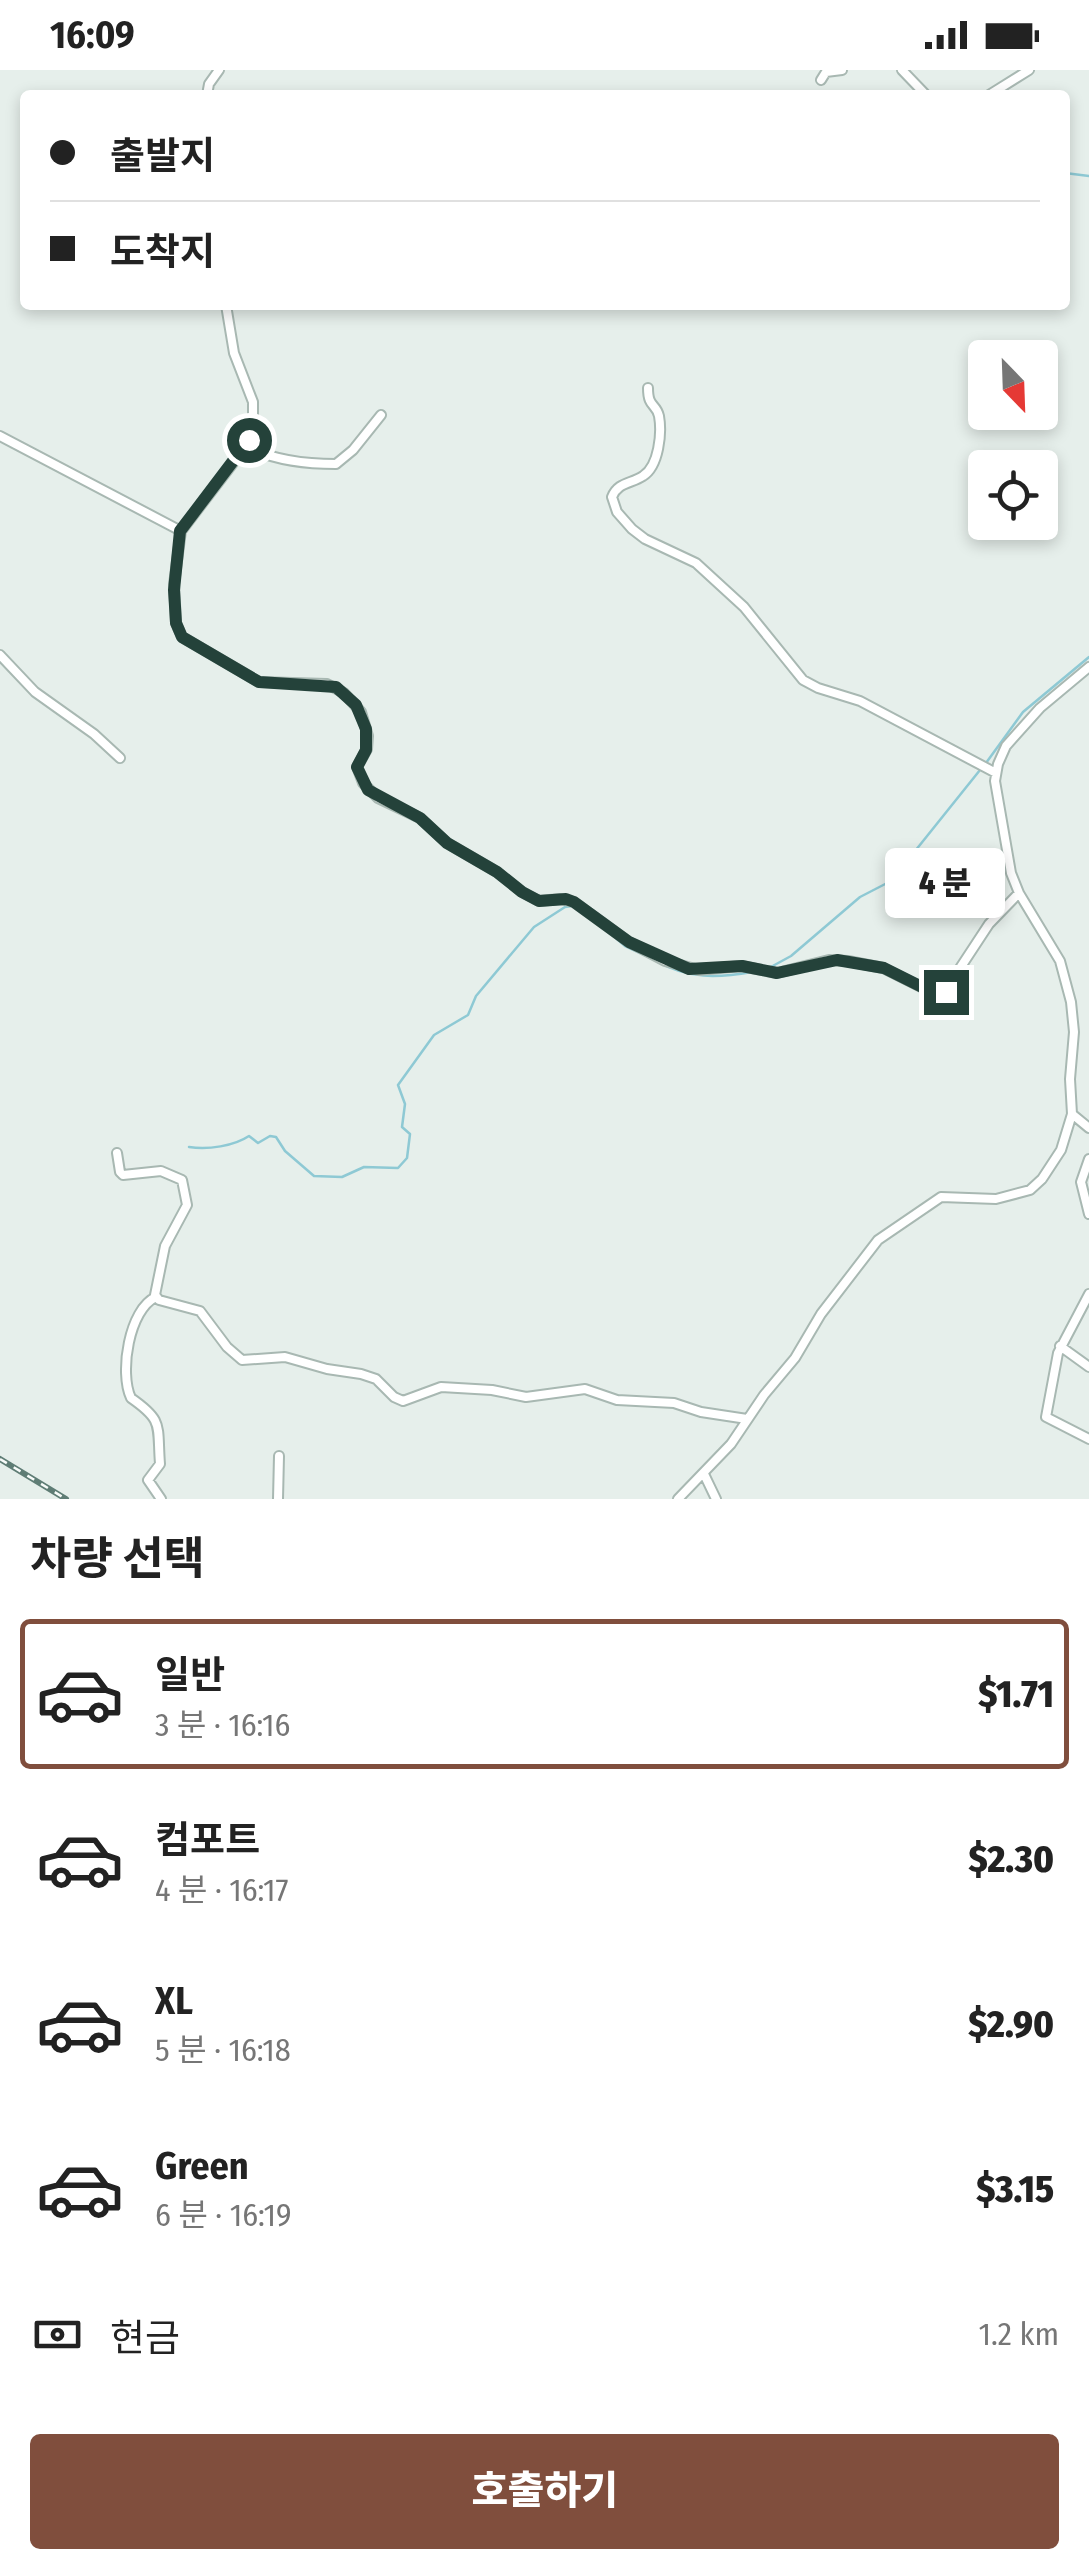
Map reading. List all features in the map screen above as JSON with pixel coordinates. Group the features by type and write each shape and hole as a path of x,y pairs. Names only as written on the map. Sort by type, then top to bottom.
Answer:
{"street":[{"path":"821,80 826,72 842,70"},
{"path":"902,70 921,90"},
{"path":"997,90 1028,70"},
{"path":"227,310 234,353 253,402 252,428 246,446 180,531 174,590 176,623 182,637 259,682 336,687 350,698 364,718 368,743 357,767 368,790 420,818 447,843 497,872 522,892 539,901 574,902 629,942 665,961 699,970 742,966 777,973 828,960 848,961 884,968 940,994 946,992 989,924 1019,893"},
{"path":"648,388 648,401 658,415 657,455 648,472 620,485 612,497 617,512 632,529 696,562 744,608 803,680 860,701 996,773"},
{"path":"246,446 294,461 336,464 381,416"},
{"path":"0,436 180,531"},
{"path":"0,655 35,692 94,734 120,758"},
{"path":"678,1499 731,1444 878,1240 941,1197 996,1199 1030,1190 1056,1160 1072,1114 1074,1021 1060,961 1019,893 1006,855 996,773 1006,746 1028,720 1089,666"},
{"path":"1074,1021 1089,1023"},
{"path":"1072,1114 1089,1128"},
{"path":"116,1153 121,1174 161,1171 178,1177 185,1185 187,1205 165,1246 156,1297 138,1312 124,1376 131,1398 145,1405 155,1419 160,1464 148,1480 160,1499"},
{"path":"1089,1158 1081,1182 1089,1214"},
{"path":"1089,1294 1060,1346 1046,1418 1089,1439"},
{"path":"156,1297 200,1311 242,1360 285,1357 361,1374 376,1379 394,1398 403,1401 441,1387 526,1397 585,1389 617,1400 674,1403 701,1412 747,1418"},
{"path":"1060,1346 1089,1368"},
{"path":"278,1499 279,1456"},
{"path":"704,1474 716,1499"}],"waterway":[{"path":"1070,174 1089,176"},
{"path":"986,763 1023,712 1089,657"},
{"path":"769,968 791,956 860,897 891,881 980,770"},
{"path":"189,1147 220,1146 249,1136 258,1143 270,1136 276,1137 285,1151 314,1176 342,1177 364,1167 398,1168 407,1158 410,1134 402,1127 405,1104 398,1085 434,1035 468,1015 476,996 534,927 572,906"},
{"path":"611,934 625,946 651,958"},
{"path":"658,962 704,976 752,972"}],"railway":[{"path":"0,1459 66,1499"}],"route":[{"path":"249,440 180,531 174,584 179,634 259,682 327,684 350,698 360,712 368,743 357,767 360,778 378,798 420,818 447,843 497,872 531,898 574,902 629,942 678,966 699,970 742,966 777,973 837,960 884,968 936,994 946,992"}]}
